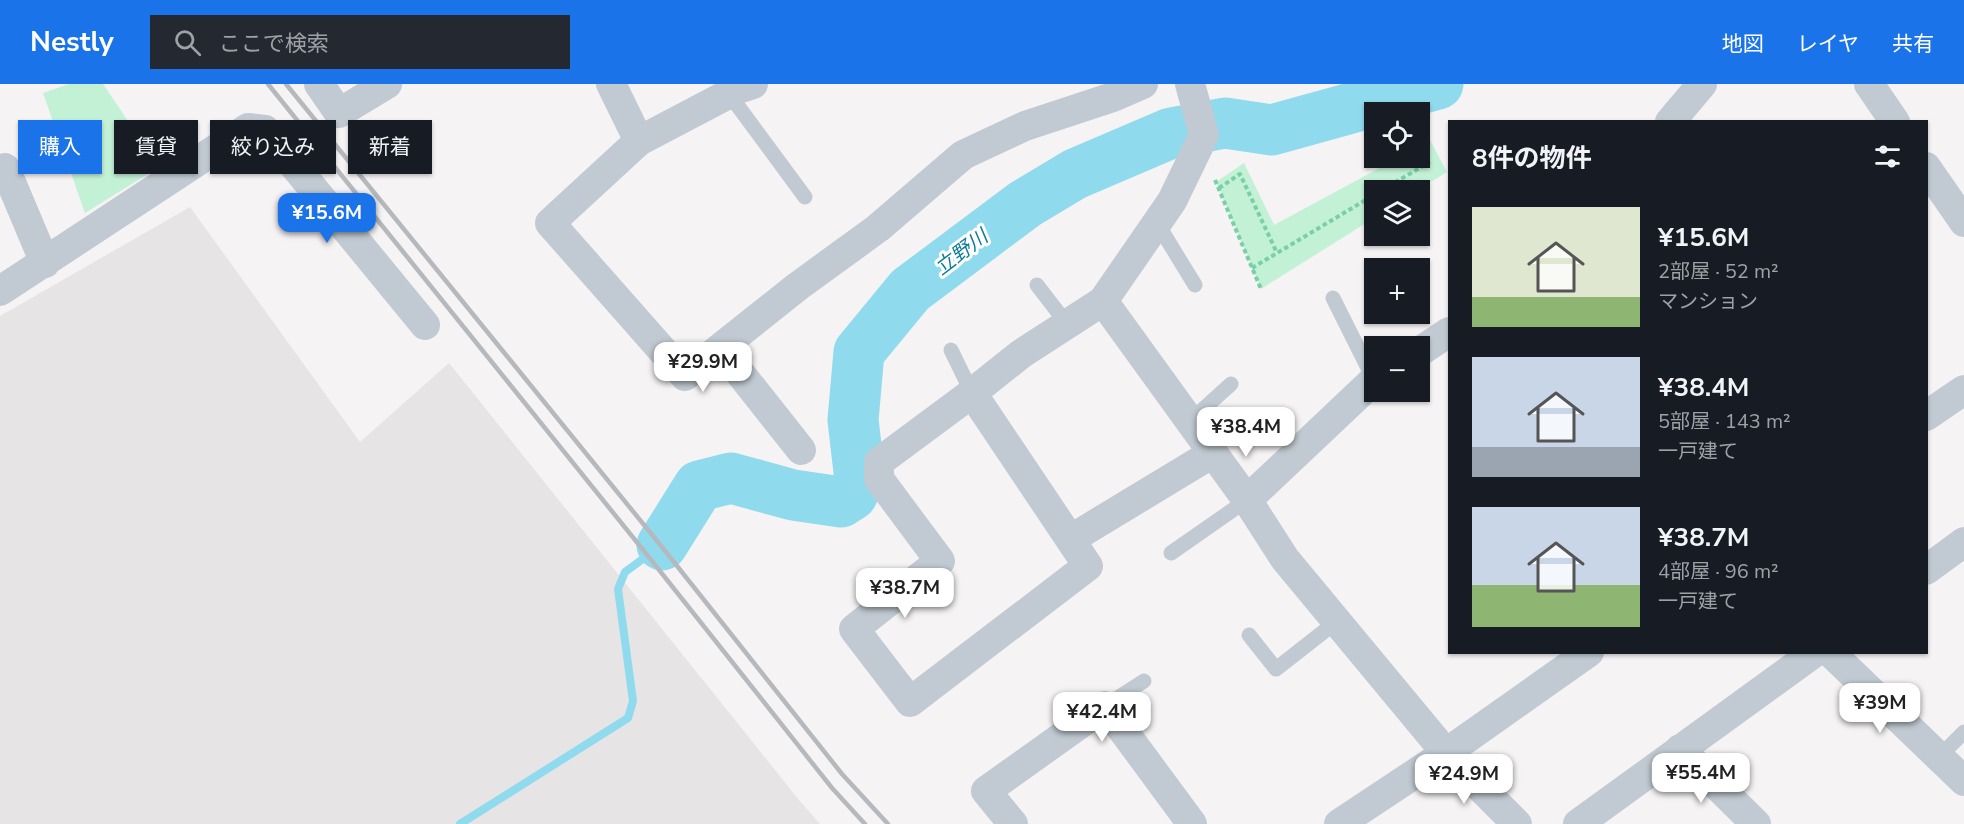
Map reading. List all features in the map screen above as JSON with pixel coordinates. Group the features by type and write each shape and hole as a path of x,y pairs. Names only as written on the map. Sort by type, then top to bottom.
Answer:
{"street":[{"path":"319,84 339,113 387,84"},
{"path":"611,84 639,141"},
{"path":"741,89 639,141 550,223 685,376 797,287 878,228 963,155 1025,126 1113,97 1143,84"},
{"path":"1672,120 1702,84"},
{"path":"1869,84 1894,120"},
{"path":"972,393 1088,566 910,702 854,629 940,561 879,479 879,462 1021,354 1103,301 1172,201 1204,135 1192,87"},
{"path":"0,291 248,128 265,130 425,325"},
{"path":"0,170 5,168 45,263"},
{"path":"1928,169 1964,222"},
{"path":"1103,301 1247,500 1285,559 1446,753 1517,824"},
{"path":"1430,346 1448,336"},
{"path":"721,349 801,450"},
{"path":"1247,500 1364,389"},
{"path":"1928,415 1964,390"},
{"path":"1071,539 1213,453"},
{"path":"1928,569 1963,544"},
{"path":"1339,824 1446,753 1586,654"},
{"path":"1578,824 1812,654"},
{"path":"1832,654 1964,781"},
{"path":"1013,824 986,791 1105,706 1192,824"},
{"path":"1680,749 1756,824"}],"lane":[{"path":"741,89 805,197"},
{"path":"1157,223 1195,285"},
{"path":"1037,285 1067,324"},
{"path":"1333,298 1364,360"},
{"path":"951,350 972,393"},
{"path":"1190,421 1231,384"},
{"path":"1171,553 1247,500"},
{"path":"1249,635 1276,669 1336,622"},
{"path":"1105,706 1144,681"},
{"path":"1939,757 1964,732"}],"path":[{"path":"1196,153 1219,188 1261,289"},
{"path":"1399,180 1420,168"},
{"path":"1219,188 1240,174 1277,253"},
{"path":"1252,268 1364,201"}],"shaded area":[{"path":"190,207 360,442 449,363 820,824 0,824 0,316"}],"green space":[{"path":"69,84 103,84 127,120 114,120 114,174 148,174 85,213 71,174 102,174 102,120 52,120 43,93"},
{"path":"1430,140 1447,172 1430,183 1430,180 1364,180 1364,224 1261,289 1216,182 1244,163 1274,225 1379,168 1430,168"}],"waterway":[{"name":"立野川","path":"662,545 699,486 731,478 793,495 841,502 852,495 860,480 853,420 859,352 910,290 1025,204 1075,174 1171,133 1225,123 1272,130 1438,84"},
{"path":"460,824 628,718 633,701 618,589 625,572 662,545"}],"railway":[{"path":"268,84 832,788 865,824"},
{"path":"286,84 666,552 842,774 888,824"}]}
